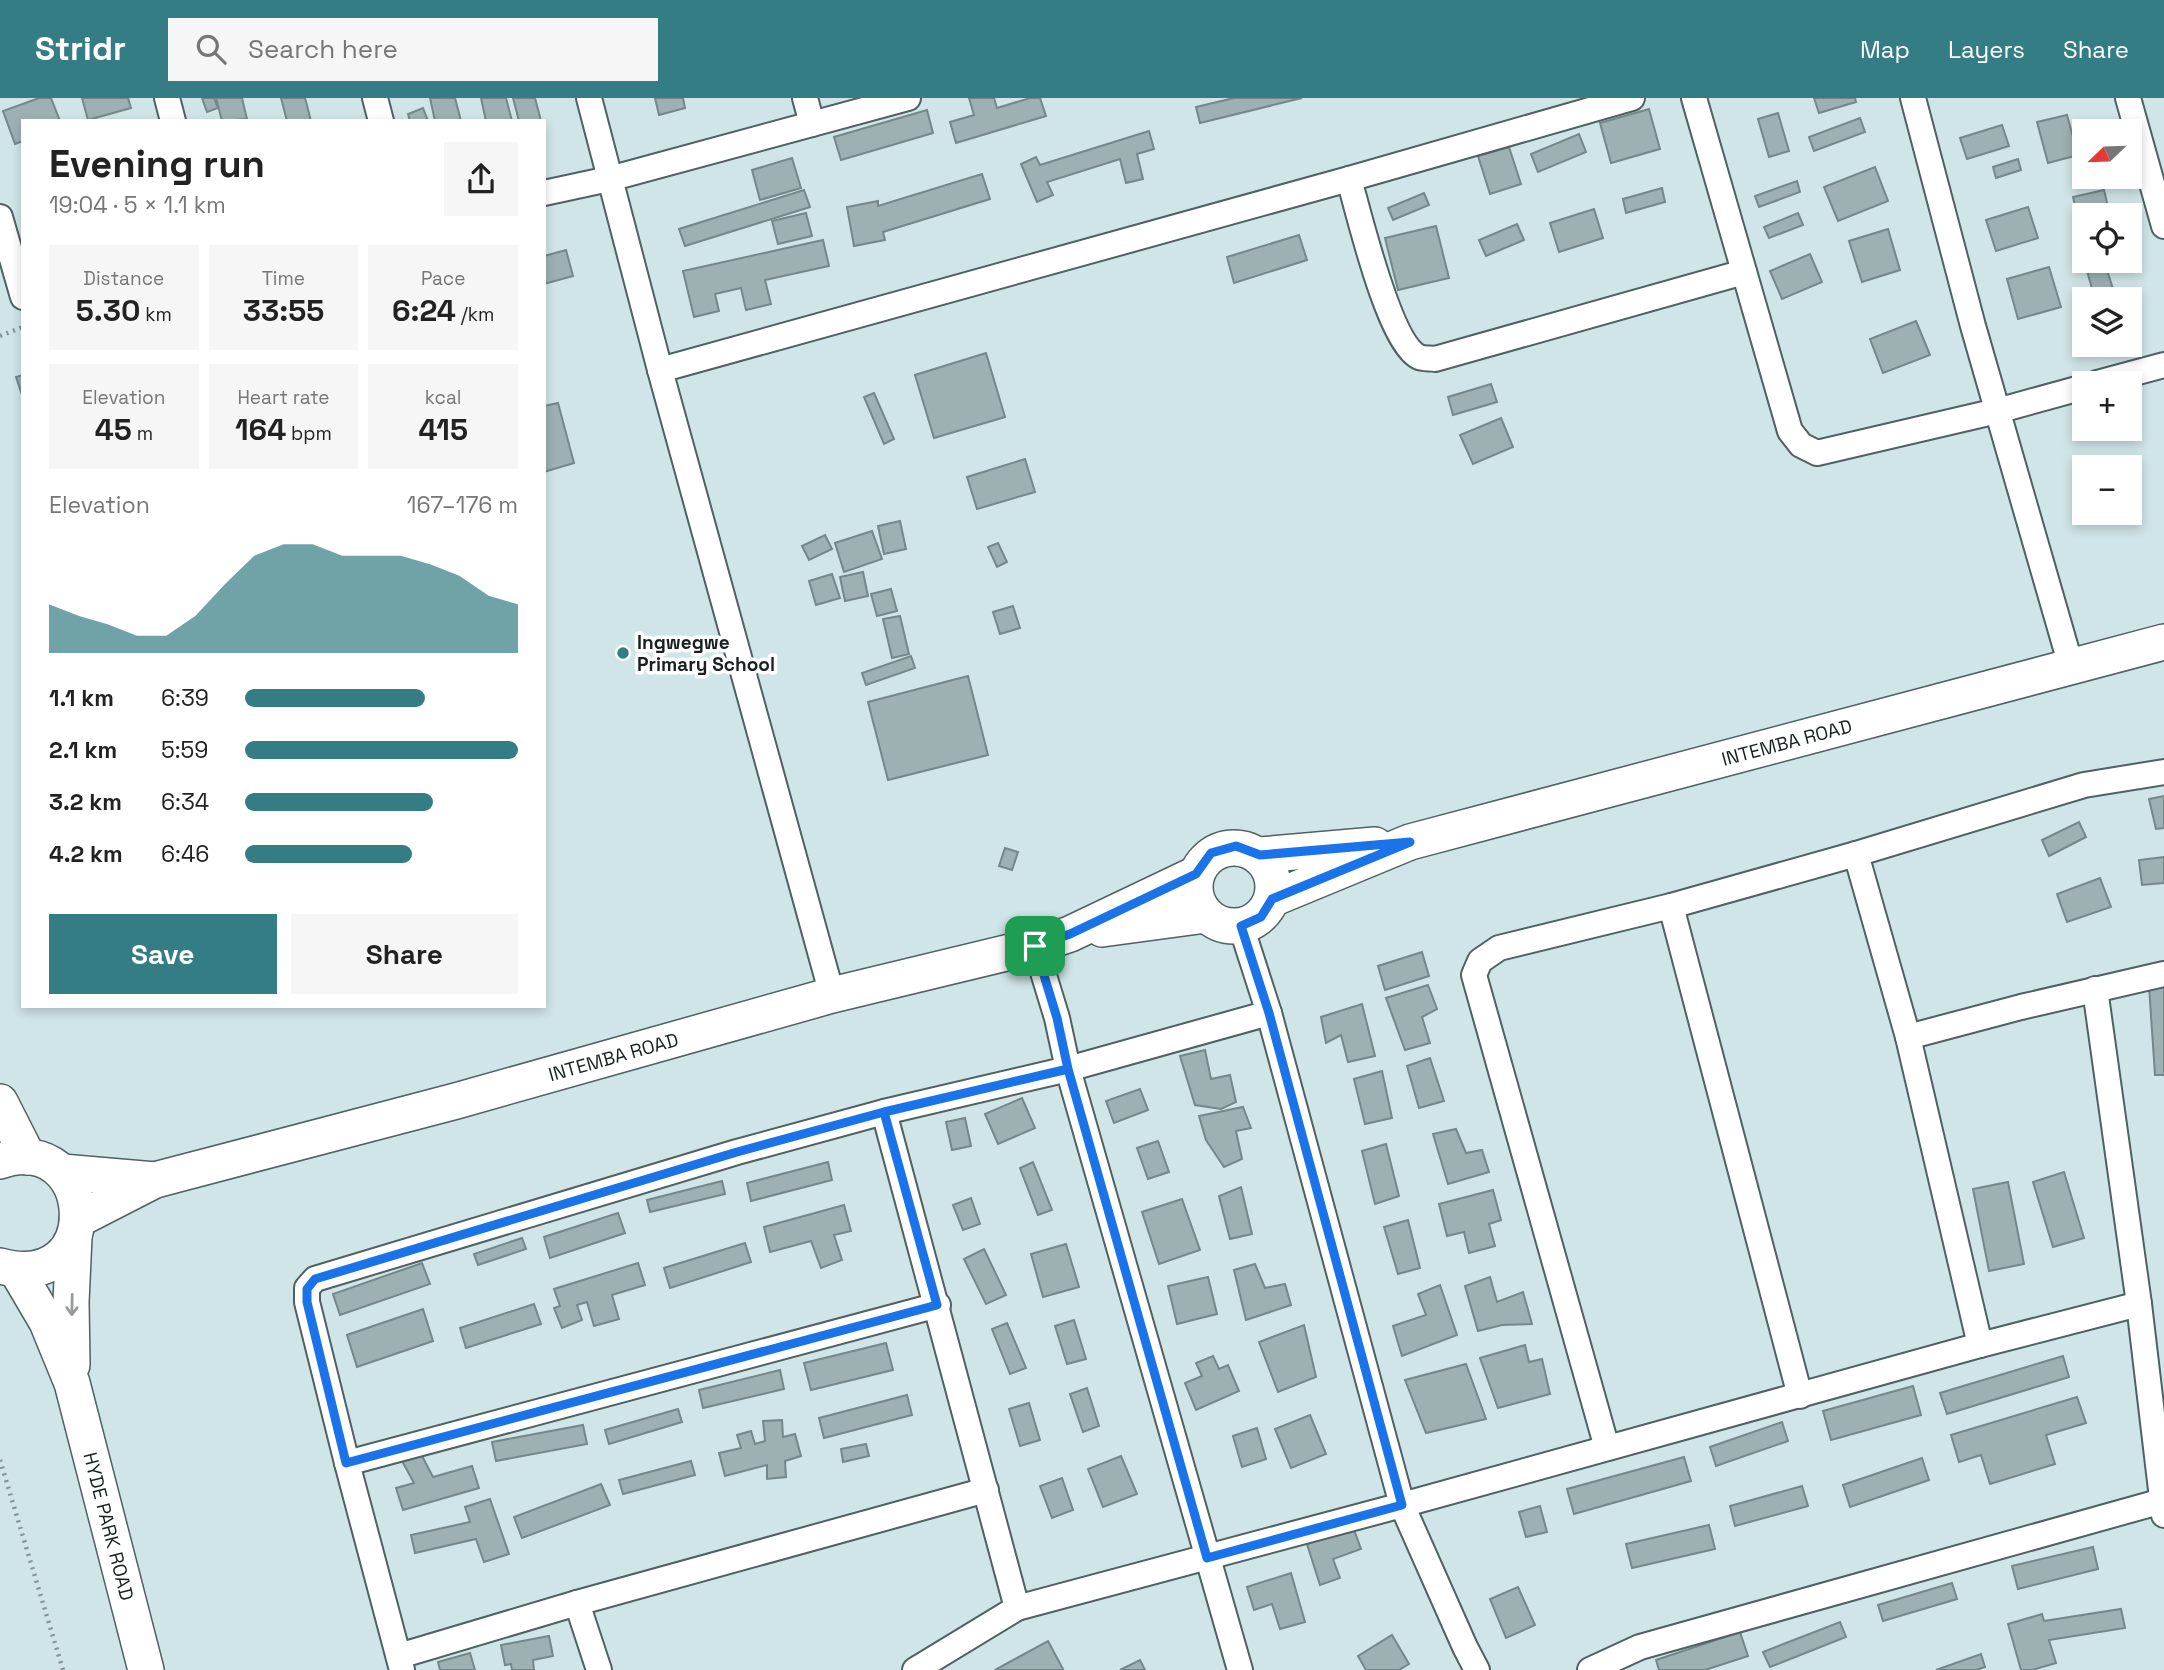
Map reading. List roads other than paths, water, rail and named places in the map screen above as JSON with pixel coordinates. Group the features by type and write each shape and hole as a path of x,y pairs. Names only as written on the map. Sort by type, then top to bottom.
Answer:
{"street":[{"path":"167,98 172,119"},
{"path":"375,98 380,119"},
{"path":"589,98 660,370 832,995"},
{"path":"805,98 812,124"},
{"path":"546,193 908,98"},
{"path":"660,370 1632,98"},
{"path":"1693,98 1790,431 1801,445 1818,453 1997,411 2072,390"},
{"path":"1913,98 1997,411 2071,666"},
{"path":"2128,98 2164,226"},
{"path":"1349,179 1388,313 1402,340 1419,357 1435,359 1744,272"},
{"path":"0,217 21,290"},
{"path":"2142,371 2164,365"},
{"name":"INTEMBA ROAD","path":"1410,842 2164,642"},
{"path":"1606,1448 1474,975 1480,961 1499,948 1671,906 1856,854 2084,785 2164,772"},
{"path":"1070,934 1196,874 1211,853 1236,846 1260,855 1410,842"},
{"path":"1272,899 1410,842"},
{"path":"1856,854 1908,1037 1980,1345"},
{"path":"1196,874 1195,896 1206,915 1222,925 1241,926 1261,917 1272,899 1273,875 1260,855"},
{"path":"1671,906 1800,1396"},
{"path":"1070,934 1206,915"},
{"path":"1241,926 1269,1013 1402,1505 1477,1670"},
{"name":"INTEMBA ROAD","path":"155,1180 456,1101 832,995 1035,946 1070,934"},
{"path":"1035,946 1240,1670"},
{"path":"1908,1037 2164,974"},
{"path":"1590,1670 1640,1647 2163,1508 2139,1304 2095,989"},
{"path":"986,1490 577,1603 400,1663 346,1463 307,1302 307,1289 315,1279 737,1152 884,1112 1068,1069 1269,1013"},
{"path":"0,1101 14,1159 46,1162 62,1172 72,1186 78,1202 71,1302 72,1382"},
{"path":"884,1112 1017,1608"},
{"path":"62,1172 155,1180"},
{"path":"9,1269 41,1268 61,1256 77,1228 155,1180"},
{"path":"9,1269 47,1322 72,1382"},
{"path":"915,1670 1017,1608 2139,1304"},
{"path":"346,1463 937,1305"},
{"name":"HYDE PARK ROAD","path":"72,1382 145,1670"},
{"path":"577,1603 599,1670"}],"place":[{"name":"Ingwegwe Primary School","path":"623,653"}]}
